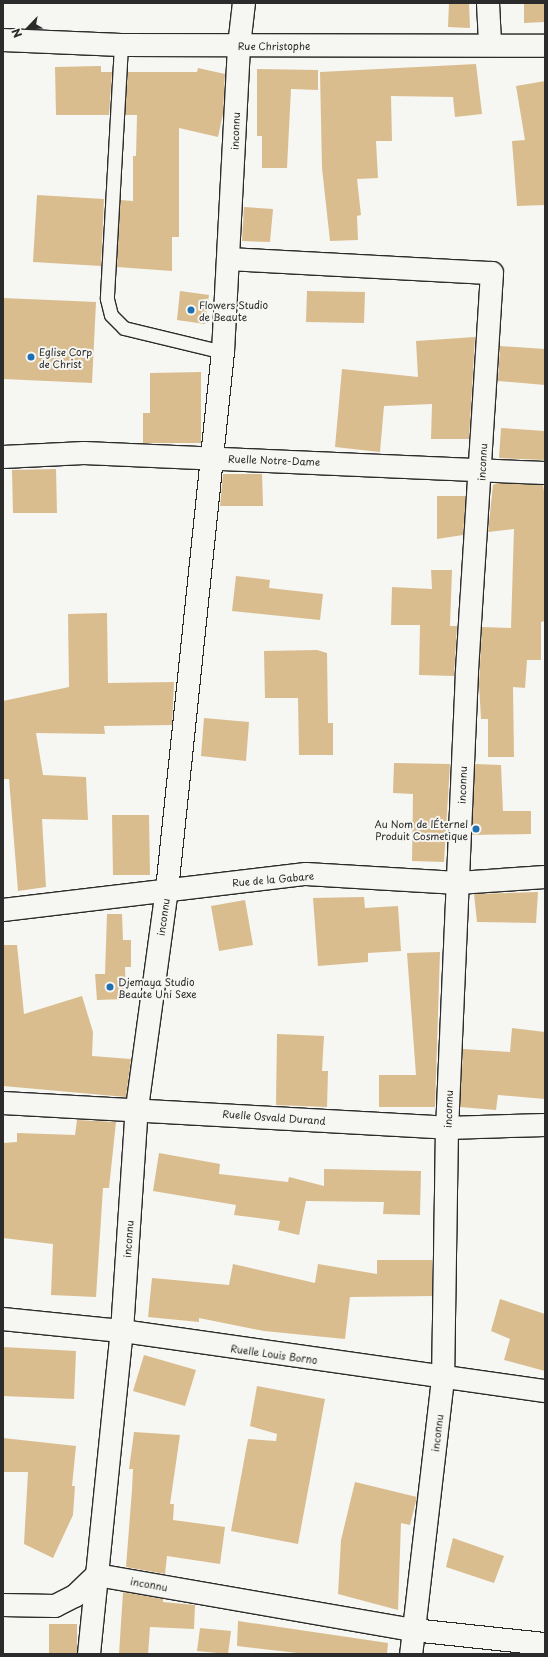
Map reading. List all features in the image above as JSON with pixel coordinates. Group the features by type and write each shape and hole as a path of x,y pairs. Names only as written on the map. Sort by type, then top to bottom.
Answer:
{"street":[{"name":"inconnu","path":"90,1654 122,1331 137,1108 166,890 223,352 230,259 239,46 244,3"},
{"path":"488,3 490,44"},
{"name":"Rue Christophe","path":"3,40 121,46 490,44 545,46"},
{"name":"inconnu","path":"230,259 492,273 482,468 467,672 447,1128 443,1379 411,1654"},
{"name":"Ruelle Notre-Dame","path":"3,457 84,453 482,468 545,472"},
{"name":"Rue de la Gabare","path":"3,910 306,874 458,882 545,877"},
{"name":"Ruelle Osvald Durand","path":"3,1103 137,1108 447,1128 545,1125"},
{"name":"Ruelle Louis Borno","path":"3,1319 122,1331 443,1379 545,1391"},
{"name":"inconnu","path":"97,1575 413,1630 545,1644"},
{"path":"3,1605 55,1606 75,1596 97,1575"}],"lane":[{"path":"121,46 107,299 111,315 124,328 223,352"}],"building":[{"path":"449,3 469,3 470,28 448,27"},
{"path":"524,3 545,3 545,22 524,23"},
{"path":"476,64 482,114 455,117 453,97 391,96 392,141 376,141 378,178 357,179 361,215 357,216 358,240 330,241 322,168 320,72"},
{"path":"101,66 101,72 112,72 109,115 56,115 55,67"},
{"path":"198,68 225,74 223,114 218,137 179,128 179,237 172,237 172,271 117,267 120,200 133,201 133,156 136,156 137,115 125,115 128,72 197,72"},
{"path":"257,69 318,70 318,90 291,89 287,168 262,168 262,136 257,136"},
{"path":"545,81 545,205 517,206 512,141 525,140 516,86"},
{"path":"37,195 104,199 101,266 33,262"},
{"path":"244,207 273,209 270,242 242,241"},
{"path":"180,291 209,295 205,324 177,320"},
{"path":"307,291 365,292 364,323 306,322"},
{"path":"3,298 96,302 92,383 3,379"},
{"path":"475,337 469,439 431,439 432,404 384,406 380,452 335,447 342,369 418,377 416,341"},
{"path":"500,346 545,349 545,385 498,381"},
{"path":"201,372 201,443 143,443 143,413 150,413 150,373"},
{"path":"501,428 545,431 545,460 499,458"},
{"path":"56,469 57,513 13,513 12,470"},
{"path":"223,474 262,474 263,506 220,506"},
{"path":"497,483 543,485 545,498 545,621 541,622 541,660 527,660 525,688 513,687 514,757 488,757 488,719 481,719 479,684 482,627 511,628 514,529 488,532 493,485"},
{"path":"437,496 466,496 463,535 437,539"},
{"path":"431,570 452,570 450,626 457,626 454,676 419,675 420,625 391,625 392,587 432,589"},
{"path":"236,576 270,580 269,588 323,594 320,620 232,611"},
{"path":"107,613 108,683 174,682 172,725 104,726 105,734 36,733 43,775 86,777 88,820 42,819 46,887 18,891 9,779 3,779 3,701 69,687 68,614"},
{"path":"317,650 327,653 328,723 333,723 333,755 299,755 298,698 265,698 264,651"},
{"path":"204,718 249,722 246,761 201,756"},
{"path":"394,763 450,764 444,862 412,861 413,794 393,793"},
{"path":"475,764 501,765 503,811 531,811 531,834 472,835"},
{"path":"112,815 149,815 150,875 113,875"},
{"path":"538,892 536,923 477,922 474,894"},
{"path":"364,897 365,908 398,906 401,951 368,953 368,962 318,966 313,898"},
{"path":"245,900 253,945 219,951 211,906"},
{"path":"107,914 122,914 123,940 131,940 131,967 125,967 126,999 97,1000 95,974 105,974"},
{"path":"3,945 17,945 24,1014 82,996 93,1032 92,1056 131,1059 126,1097 3,1086"},
{"path":"440,952 435,1107 379,1107 379,1075 416,1075 407,953"},
{"path":"512,1028 545,1032 545,1099 498,1095 496,1110 460,1107 463,1049 510,1052"},
{"path":"277,1034 324,1036 322,1071 328,1071 327,1107 276,1105"},
{"path":"77,1120 116,1122 109,1188 103,1188 96,1297 51,1295 53,1244 3,1238 3,1143 17,1142 17,1133 75,1135"},
{"path":"159,1153 220,1164 219,1174 288,1182 289,1177 324,1186 324,1169 421,1171 420,1215 383,1214 384,1202 306,1201 299,1235 278,1230 280,1221 234,1215 236,1205 153,1191"},
{"path":"377,1260 432,1260 432,1296 350,1297 345,1339 264,1331 199,1318 199,1322 148,1317 152,1278 229,1285 233,1264 315,1283 318,1264 377,1274"},
{"path":"500,1299 545,1314 545,1371 504,1360 510,1339 491,1331"},
{"path":"3,1347 76,1351 74,1399 3,1396"},
{"path":"144,1355 196,1370 185,1406 133,1391"},
{"path":"257,1386 325,1399 298,1544 231,1531 248,1439 276,1441 277,1434 250,1426"},
{"path":"134,1432 180,1435 170,1504 174,1504 173,1520 225,1527 220,1564 167,1556 165,1574 126,1567 133,1469 129,1469"},
{"path":"3,1438 76,1446 72,1486 75,1486 73,1515 53,1558 24,1544 28,1472 3,1472"},
{"path":"355,1482 417,1497 410,1525 401,1523 398,1610 338,1594 341,1540"},
{"path":"453,1538 504,1556 494,1583 446,1567"},
{"path":"123,1592 163,1599 163,1602 195,1605 194,1629 150,1627 148,1654 119,1654"},
{"path":"238,1621 388,1643 387,1654 306,1654 237,1646"},
{"path":"49,1624 77,1624 77,1654 49,1654"},
{"path":"200,1628 231,1631 228,1654 197,1651"}],"place":[{"name":"Flowers Studio de Beaute","path":"191,310"},
{"name":"Eglise Corp de Christ","path":"31,357"},
{"name":"Au Nom de lÉternel Produit Cosmetique","path":"476,829"},
{"name":"Djemaya Studio Beaute Uni Sexe","path":"110,987"}]}
